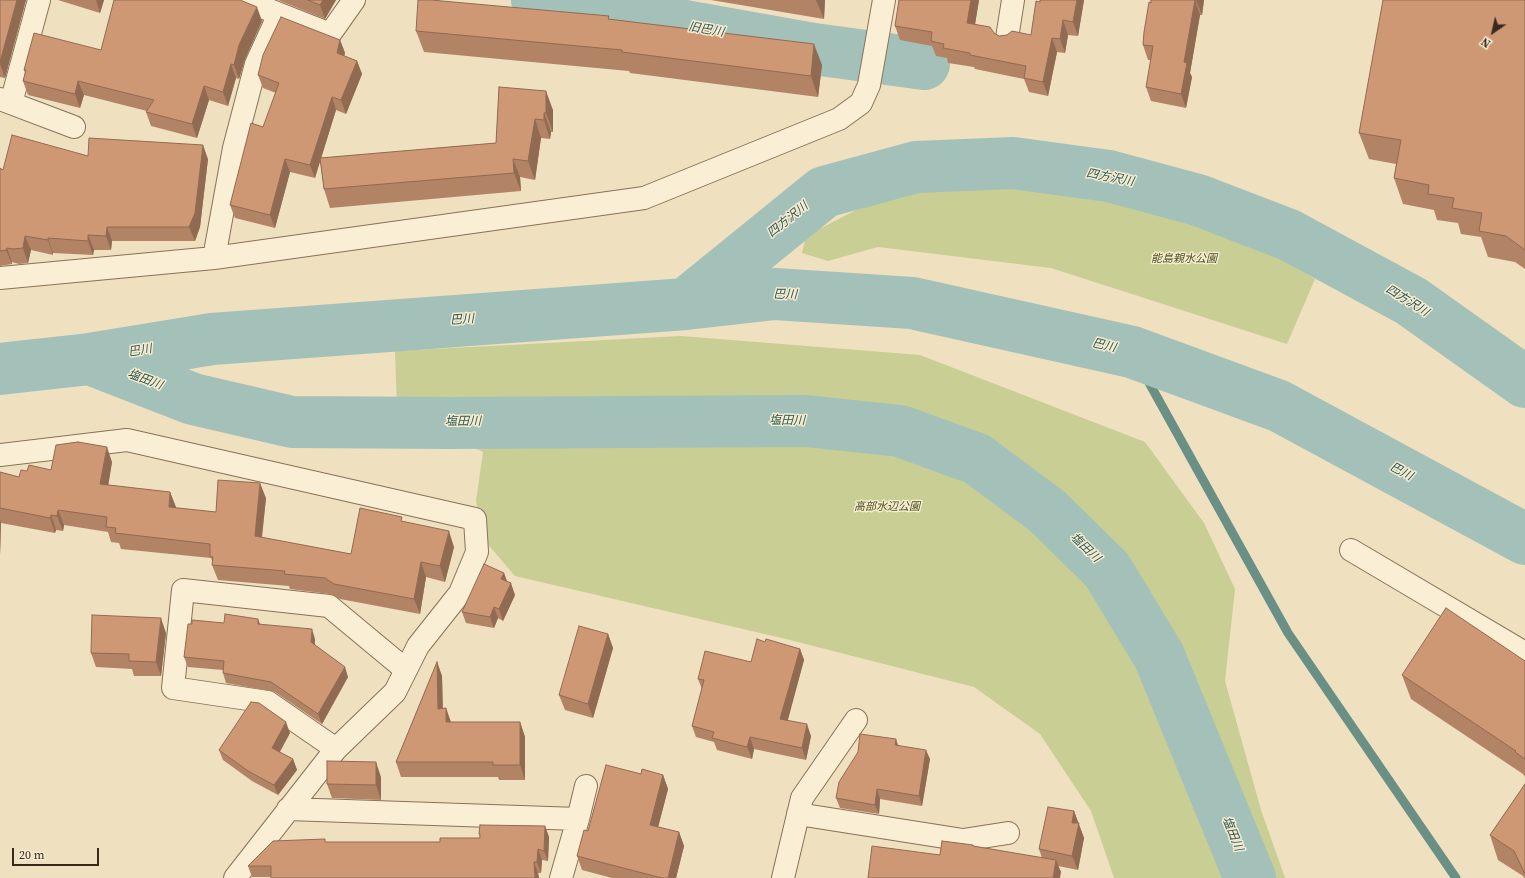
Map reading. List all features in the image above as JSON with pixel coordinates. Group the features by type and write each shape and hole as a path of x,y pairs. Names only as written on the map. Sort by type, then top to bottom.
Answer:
{"street":[{"path":"39,0 5,101 74,127"},
{"path":"244,0 330,34 354,0"},
{"path":"0,278 214,258 644,198 839,119 861,103 869,84 884,0"},
{"path":"1007,38 1013,0"},
{"path":"214,258 234,148 256,64 279,14"},
{"path":"0,454 127,440 475,519 477,552 460,592 418,646 395,692 336,749 235,878"},
{"path":"1351,550 1525,653"},
{"path":"336,749 268,702 173,688 183,590 329,606 406,670"},
{"path":"783,878 802,798 856,720"},
{"path":"561,878 586,786"},
{"path":"288,809 578,819"},
{"path":"798,814 963,840 1008,833"}],"green space":[{"name":"能島親水公園","path":"1037,174 1203,214 1315,279 1287,344 1051,268 878,247 828,261 802,253 806,236 854,211 929,178"},
{"name":"高部水辺公園","path":"681,336 920,355 1145,442 1204,523 1235,589 1225,681 1261,810 1285,878 1114,878 1091,811 1040,734 974,687 786,639 515,576 485,541 476,501 483,452 397,409 395,351"}],"building":[{"path":"0,0 17,0 0,62"},
{"path":"114,0 240,0 257,7 239,45 234,65 231,64 223,92 204,86 192,124 146,112 154,100 78,81 75,94 23,81 26,70 24,70 34,33 101,50"},
{"path":"308,0 323,0 320,5"},
{"path":"418,0 609,16 608,19 814,44 811,76 622,52 622,50 416,31"},
{"path":"899,0 971,0 967,23 990,27 994,33 999,36 1007,35 1012,31 1031,35 1036,1 1077,0 1073,22 1063,20 1060,39 1052,38 1043,82 1024,78 1026,66 943,48 944,44 931,41 932,32 895,26"},
{"path":"1151,0 1195,0 1184,62 1187,63 1181,94 1146,87 1153,46 1143,45 1149,2 1151,3"},
{"path":"1383,0 1525,0 1525,250 1506,236 1479,231 1482,213 1452,208 1454,198 1428,194 1429,185 1394,178 1401,140 1359,133"},
{"path":"281,17 340,40 337,53 357,61 341,100 332,97 310,165 285,159 270,215 230,205 251,123 263,127 279,83 258,75 263,55"},
{"path":"499,87 546,91 546,113 544,113 544,120 535,119 528,161 513,159 514,173 324,189 320,158 496,143"},
{"path":"12,135 88,156 89,138 203,145 195,213 189,227 107,227 106,236 88,235 88,241 48,238 48,240 25,236 23,248 7,248 6,250 0,251 0,168 3,170"},
{"path":"78,442 107,447 100,484 170,492 169,507 216,512 218,480 260,483 255,536 351,554 360,508 402,517 401,521 449,531 440,566 421,562 414,599 334,584 325,578 284,574 285,571 212,565 213,557 210,556 210,544 115,533 116,528 106,527 107,517 58,510 57,516 51,515 50,518 0,508 0,472 19,477 21,470 27,471 29,465 51,470 56,445"},
{"path":"484,564 504,573 501,579 511,583 499,609 494,607 490,617 462,612"},
{"path":"1446,608 1525,661 1525,759 1515,752 1516,751 1402,675"},
{"path":"225,614 258,619 258,624 312,629 311,642 345,667 318,714 271,682 223,673 224,661 184,657 188,624 192,624 192,620 224,623"},
{"path":"92,615 161,618 156,662 129,661 129,654 91,653"},
{"path":"579,626 608,634 588,704 559,695"},
{"path":"757,639 765,642 766,639 800,649 780,719 807,724 802,748 750,737 747,747 712,738 714,732 692,726 704,680 698,679 705,651 751,662"},
{"path":"437,662 438,709 446,708 446,722 520,722 520,765 493,765 493,762 396,762"},
{"path":"251,702 259,703 286,722 272,748 293,759 274,785 248,771 219,750"},
{"path":"860,734 896,739 895,745 926,750 919,796 877,789 875,805 836,798 839,782 858,752"},
{"path":"327,761 376,762 376,785 327,784"},
{"path":"606,765 641,774 642,769 663,775 650,825 679,832 668,878 662,878 577,856 584,830 588,831"},
{"path":"1525,784 1525,874 1514,851 1490,835"},
{"path":"1048,807 1074,811 1072,823 1079,823 1072,856 1039,849"},
{"path":"480,825 545,826 544,851 538,849 537,862 534,862 535,878 271,878 271,866 248,866 273,841 325,839 325,842 440,842 440,838 480,838"},
{"path":"942,841 1056,860 1053,878 868,878 872,846 940,855"}],"waterway":[{"name":"旧巴川","path":"537,0 545,5 651,20 814,49 924,64"},
{"name":"四方沢川","path":"686,304 824,192 916,167 1013,163 1109,176 1198,200 1289,235 1411,301 1525,382"},
{"name":"巴川","path":"0,369 90,359 212,339 686,304 775,294 912,303 1132,352 1279,406 1525,539"},
{"path":"1132,352 1288,633 1456,878"},
{"name":"塩田川","path":"90,359 193,399 292,422 450,423 806,421 900,431 977,459 1047,511 1107,570 1159,656 1250,878"}]}
